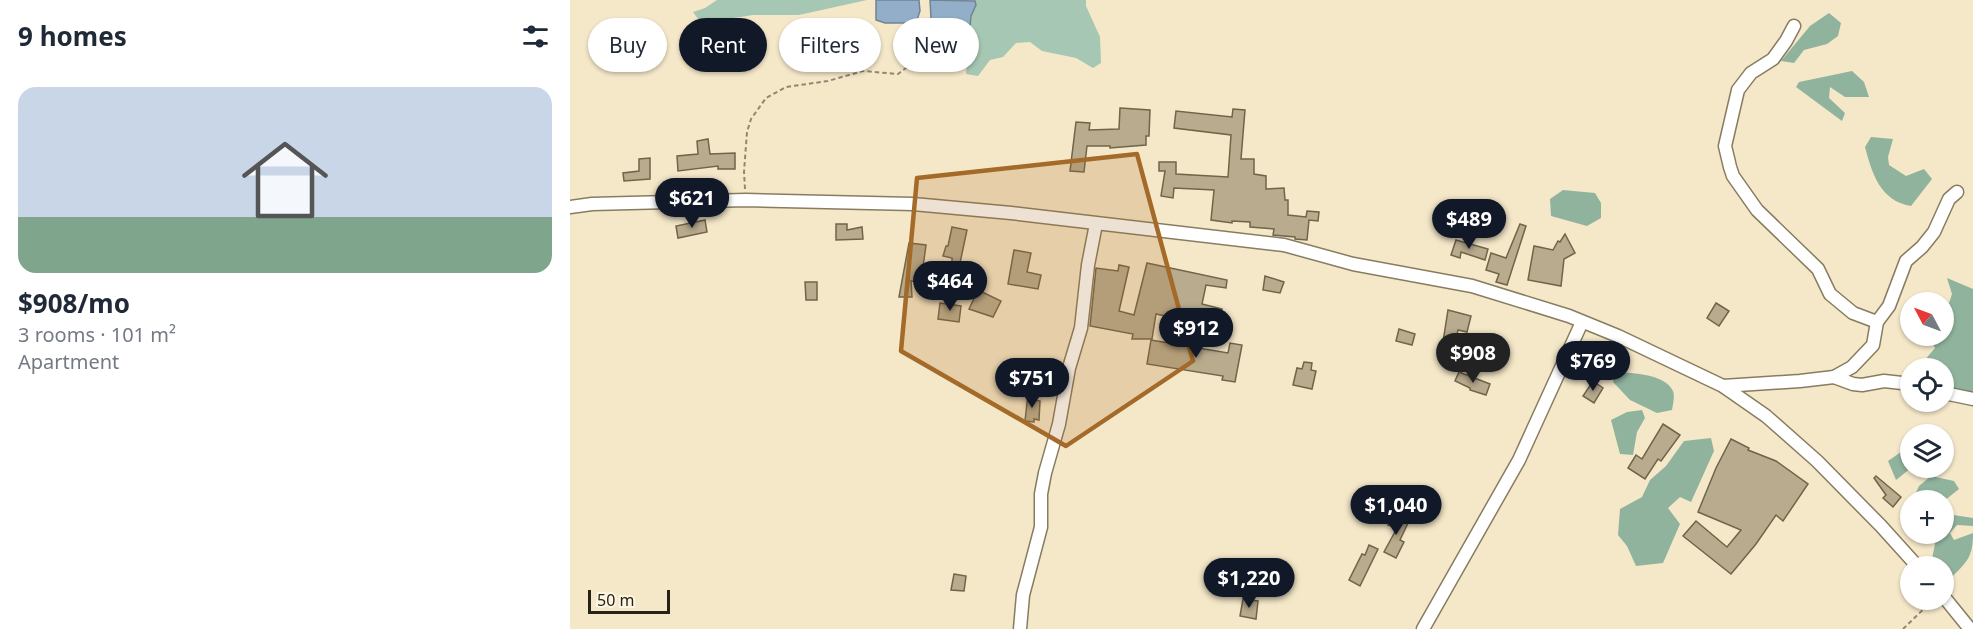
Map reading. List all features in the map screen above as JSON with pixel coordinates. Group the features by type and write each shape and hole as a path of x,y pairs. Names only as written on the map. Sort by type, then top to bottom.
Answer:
{"street":[{"path":"1794,26 1773,58 1751,73 1738,90 1725,146 1730,167 1733,176 1757,210 1818,268 1830,294 1853,313 1877,322"},
{"path":"1723,386 1834,377 1852,368 1873,345 1877,322 1889,306 1906,261 1934,232 1949,199 1957,192"},
{"path":"570,207 592,204 746,201 913,204 1011,213 1284,245 1353,264 1472,286 1618,336 1723,386 1766,416 1817,461 1908,556"},
{"path":"1020,629 1023,594 1041,527 1041,494 1045,473 1081,328 1088,265 1096,224"},
{"path":"1423,629 1520,460 1582,322"},
{"path":"1834,377 1862,385 1884,381 1900,383"},
{"path":"1954,395 1973,399"},
{"path":"1954,609 1970,629"}],"path":[{"path":"746,201 744,172 747,132 751,119 766,98 786,87 828,81 863,71 898,74 901,72"},
{"path":"1903,629 1923,610"}],"highlighted area":[{"path":"1137,154 1193,361 1066,446 901,351 917,178"}],"green space":[{"path":"717,0 867,0 799,15 697,18 693,12"},
{"path":"972,0 1086,0 1086,6 1100,37 1101,63 1093,68 1076,58 1042,51 1030,42 1016,43 1003,57 990,60 978,76 966,74 966,72 979,72 979,18 971,18 976,5"},
{"path":"1829,13 1841,23 1838,36 1827,44 1804,50 1794,63 1781,61 1810,26"},
{"path":"1852,71 1864,82 1869,97 1845,97 1830,87 1829,98 1845,113 1842,121 1796,87 1799,82"},
{"path":"1871,137 1893,139 1888,157 1889,165 1906,176 1924,169 1932,179 1911,206 1892,198 1874,176 1865,147"},
{"path":"1563,190 1595,193 1601,203 1601,218 1587,226 1551,216 1550,199"},
{"path":"1947,278 1973,289 1973,393 1954,389 1954,358 1926,358 1935,348 1934,346 1954,346 1954,292 1951,292"},
{"path":"1617,372 1656,378 1669,385 1674,398 1672,410 1657,413 1630,400 1613,382"},
{"path":"1642,410 1645,418 1637,432 1633,455 1620,454 1611,420 1627,412"},
{"path":"1711,438 1714,451 1691,502 1680,497 1668,508 1680,524 1663,563 1636,566 1627,546 1618,535 1620,509 1642,497 1650,480 1666,466 1684,441"},
{"path":"1900,453 1900,477 1896,480 1888,461"},
{"path":"1929,478 1940,478 1954,481 1959,489 1954,493 1954,490 1917,490"},
{"path":"1954,515 1973,518 1973,526 1957,525 1954,528"},
{"path":"1973,533 1968,558 1954,575 1954,556 1933,556 1935,544 1954,544 1954,540"}],"water":[{"path":"876,0 919,0 920,11 918,18 893,18 893,23 885,23 881,22 881,18 876,18"},
{"path":"930,0 975,1 976,5 971,18 931,18"}],"building":[{"path":"1120,108 1150,110 1149,136 1146,136 1146,145 1110,148 1110,146 1087,146 1084,172 1070,171 1076,122 1090,123 1089,130 1119,129"},
{"path":"1233,109 1245,110 1241,159 1254,159 1254,174 1266,176 1266,189 1284,188 1285,200 1288,200 1288,215 1306,217 1307,211 1319,212 1318,221 1309,220 1307,240 1273,235 1274,229 1250,227 1250,222 1232,221 1232,223 1211,220 1214,190 1174,188 1173,198 1161,196 1165,171 1159,171 1159,162 1176,162 1176,174 1228,177 1231,135 1174,128 1176,111 1232,117"},
{"path":"708,139 710,154 735,153 735,169 718,169 718,166 678,171 677,156 698,154 697,141"},
{"path":"650,158 650,179 624,181 623,173 639,171 639,159"},
{"path":"705,220 707,232 678,238 676,226"},
{"path":"836,224 847,224 847,230 862,227 863,239 836,240"},
{"path":"1520,224 1526,226 1507,285 1496,282 1499,274 1486,270 1491,253 1506,258"},
{"path":"952,227 967,230 960,263 973,263 973,276 957,276 956,279 952,279 952,258 943,256 948,246"},
{"path":"1565,234 1575,253 1564,259 1561,286 1528,280 1534,246 1553,250"},
{"path":"1456,240 1488,249 1485,260 1461,252 1460,258 1451,255"},
{"path":"909,243 926,245 923,267 930,269 927,284 911,281 912,297 899,297"},
{"path":"1014,250 1031,253 1027,272 1041,275 1038,289 1008,284"},
{"path":"1147,263 1227,280 1226,288 1206,285 1202,304 1222,309 1218,328 1156,314 1152,339 1132,339 1133,334 1090,326 1096,268 1118,271 1119,265 1129,267 1119,311 1134,315"},
{"path":"1265,276 1284,282 1280,293 1263,290"},
{"path":"805,282 817,282 817,300 806,300"},
{"path":"978,290 1001,301 993,317 969,309"},
{"path":"940,303 961,306 959,322 938,319"},
{"path":"1716,303 1729,311 1719,326 1707,318"},
{"path":"1448,310 1471,316 1467,332 1458,330 1455,344 1443,342"},
{"path":"1399,329 1415,334 1412,345 1396,341"},
{"path":"1151,340 1228,353 1230,343 1242,345 1235,382 1222,380 1223,376 1147,364"},
{"path":"1304,362 1312,363 1311,370 1316,371 1312,389 1293,385 1297,368 1302,369"},
{"path":"1459,372 1490,384 1486,395 1470,390 1455,381"},
{"path":"1593,381 1603,388 1594,403 1583,396"},
{"path":"1028,394 1035,395 1035,400 1040,401 1039,420 1034,419 1034,422 1025,421"},
{"path":"1663,424 1680,435 1661,461 1658,459 1645,479 1628,468 1636,455 1642,459"},
{"path":"1731,439 1749,448 1748,450 1776,461 1808,484 1783,521 1776,515 1731,574 1683,536 1696,521 1727,547 1741,530 1698,512"},
{"path":"1876,476 1900,496 1893,507 1883,498 1886,495 1874,478"},
{"path":"1392,515 1409,521 1400,540 1404,542 1396,558 1384,552 1397,528 1388,525"},
{"path":"1369,545 1378,549 1360,586 1349,580"},
{"path":"954,574 966,576 964,591 951,590"},
{"path":"1243,599 1258,601 1256,619 1240,616"}]}
